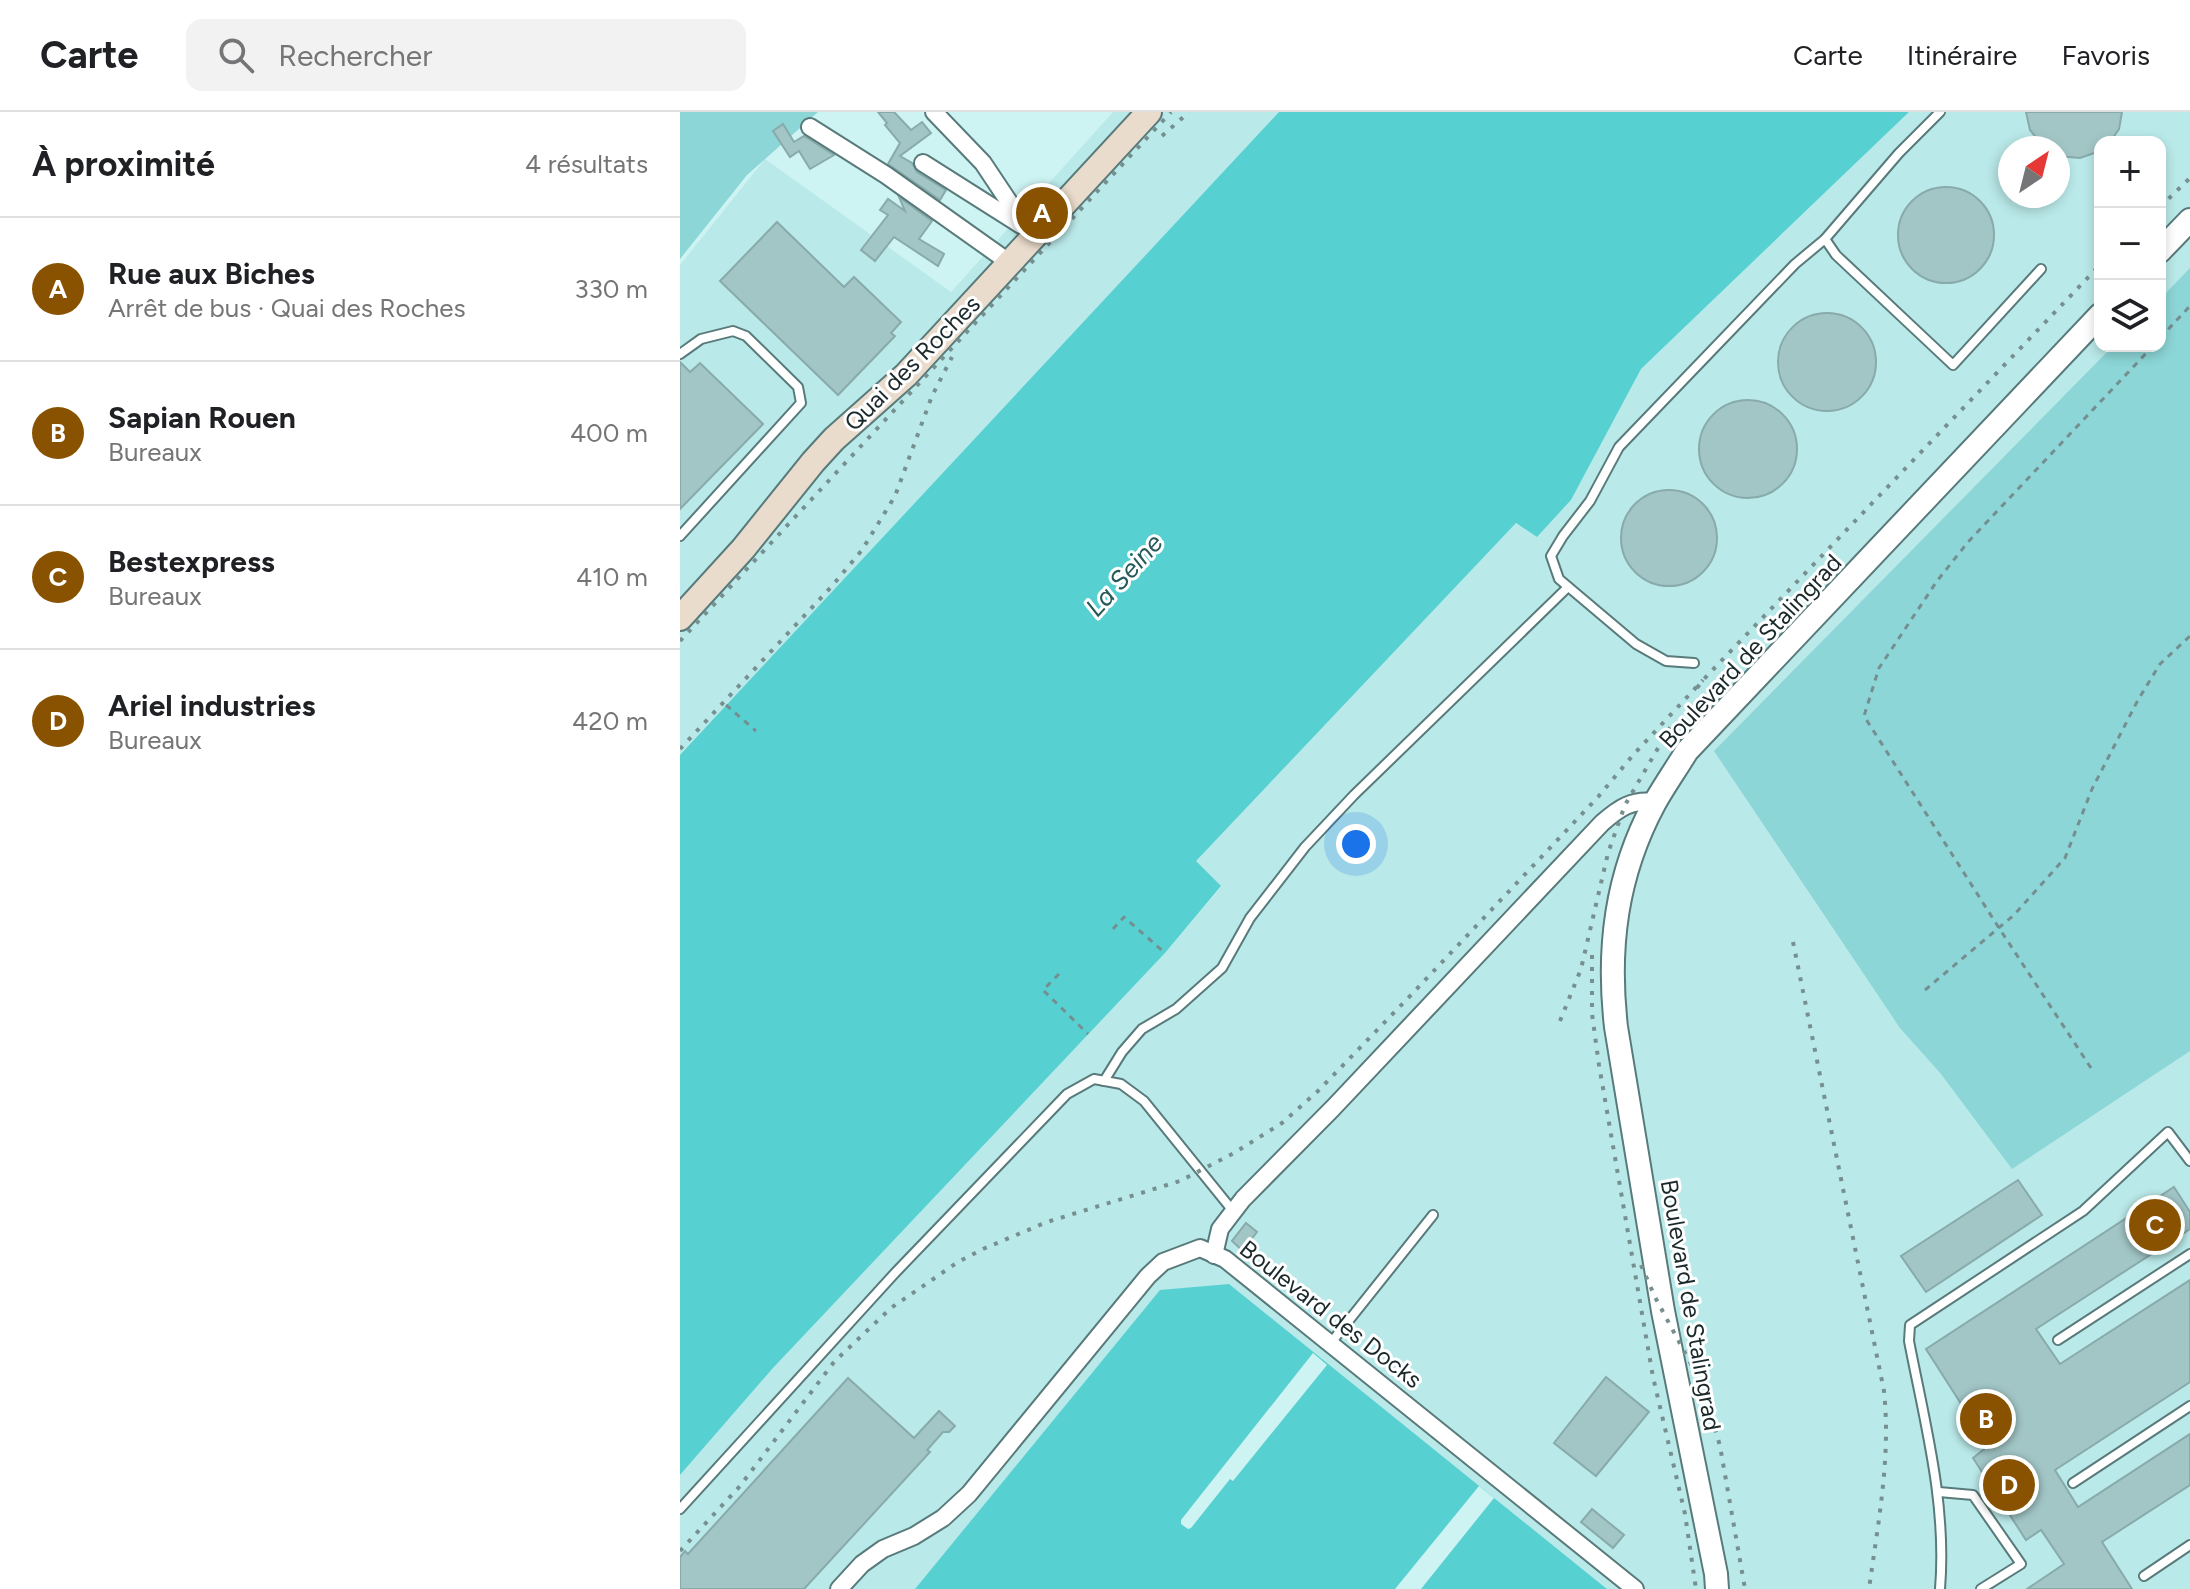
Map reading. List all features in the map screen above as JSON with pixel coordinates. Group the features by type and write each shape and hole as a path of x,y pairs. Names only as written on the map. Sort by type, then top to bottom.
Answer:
{"main road":[{"name":"Quai des Roches","path":"680,618 743,549 834,439 906,375 1149,112"}],"street":[{"path":"934,112 983,163 1011,205 1037,233"},
{"path":"810,127 886,175 1010,263"},
{"path":"923,163 1037,233"},
{"path":"2166,245 2190,220"},
{"name":"Boulevard de Stalingrad","path":"1718,1584 1663,1311 1612,993 1613,940 1624,879 1640,832 1687,751 2094,321"},
{"path":"1214,1255 1220,1229 1243,1199 1602,823 1635,801 1655,802"},
{"name":"Boulevard des Docks","path":"839,1589 862,1564 883,1549 914,1536 943,1518 969,1494 1148,1276 1163,1262 1200,1248 1225,1259 1635,1589"}],"lane":[{"path":"1694,663 1666,661 1636,644 1559,579 1551,556 1590,501 1619,447 1795,264 1825,239 1890,163 1940,112"},
{"path":"1825,239 1836,255 1953,365 2041,269"},
{"path":"680,354 701,339 733,331 746,336 798,387 801,403 680,536"},
{"path":"1104,1081 1122,1052 1142,1029 1176,1009 1222,968 1250,918 1305,847 1354,795 1568,587"},
{"path":"680,1509 895,1273 1067,1094 1094,1079 1121,1084 1144,1101 1233,1212"},
{"path":"1940,1589 1943,1553 1939,1492 1909,1341 1910,1325 2083,1211 2168,1132 2190,1161"},
{"path":"1330,1344 1433,1215"},
{"path":"2058,1340 2190,1254"},
{"path":"2073,1483 2190,1406"},
{"path":"1939,1492 1973,1495 2021,1564 1981,1589"},
{"path":"2144,1576 2190,1545"}],"path":[{"path":"2166,332 2190,306"},
{"path":"2091,1068 1864,716 1879,668 1937,581 1968,542 2147,352"},
{"path":"1925,990 2014,915 2065,858 2092,789 2138,700 2160,664 2190,636"},
{"path":"726,705 756,731"},
{"path":"1113,929 1124,917 1165,953"},
{"path":"1059,974 1043,990 1088,1034"}],"shaded area":[{"path":"680,112 818,112 747,175 680,259"},
{"path":"1113,112 1372,112 680,836 680,265 765,159 951,292"},
{"path":"1909,112 2190,112 2190,1589 1607,1589 1228,1284 1160,1291 915,1589 680,1589 680,1475 773,1368 1165,953 1221,887 1195,861 1516,523 1537,537 1571,500 1641,369"},
{"path":"2190,268 2190,1051 2012,1169 1941,1074 1900,1028 1714,751 2107,352 2166,352 2166,293"}],"water":[{"name":"La Seine","path":"1279,112 1909,112 1641,369 1571,500 1537,537 1516,523 1196,861 1221,886 1165,953 773,1368 680,1475 680,755"},
{"path":"1229,1284 1607,1589 915,1589 1160,1290"}],"pier":[{"path":"1313,1353 1327,1365 1191,1528 1181,1524 1181,1520"},
{"path":"1479,1486 1494,1498 1421,1589 1395,1589"}],"building":[{"path":"878,112 894,112 911,130 922,122 931,133 900,156 912,163 917,172 946,190 940,200 888,164 900,143"},
{"path":"2026,112 2122,112 2119,129 2114,136 2094,136 2094,153 2080,158 2070,157 2070,136 2035,136 2030,130"},
{"path":"783,124 794,142 804,136 834,155 810,169 799,151 790,157 773,131"},
{"path":"1937,187 1955,187 1973,195 1986,208 1994,226 1991,254 1973,275 1955,283 1937,283 1919,275 1906,262 1898,244 1898,226 1906,208 1919,195"},
{"path":"899,197 932,221 919,239 944,254 938,266 894,237 875,261 861,250 888,215 880,210 888,199 905,211"},
{"path":"777,222 844,287 854,277 901,322 891,333 895,336 838,395 720,281"},
{"path":"1827,313 1846,317 1861,328 1872,343 1876,362 1872,381 1861,396 1846,407 1827,411 1808,407 1793,396 1782,381 1778,362 1782,343 1793,328 1808,317"},
{"path":"680,362 690,372 700,363 763,424 680,509"},
{"path":"1748,400 1767,404 1782,415 1793,430 1797,449 1793,468 1782,483 1767,494 1748,498 1729,494 1714,483 1703,468 1699,449 1703,430 1714,415 1729,404"},
{"path":"1660,490 1678,490 1696,498 1709,511 1717,529 1714,557 1696,578 1678,586 1660,586 1642,578 1629,565 1621,547 1621,529 1629,511 1642,498"},
{"path":"2018,1180 2042,1215 1926,1292 1901,1256"},
{"path":"2174,1187 2190,1212 2190,1229 2036,1329 2060,1364 2190,1280 2190,1382 2055,1470 2078,1507 2190,1434 2190,1485 2102,1542 2132,1589 2027,1589 2064,1564 2041,1530 2026,1540 1973,1458 1988,1446 1926,1349"},
{"path":"1246,1223 1257,1232 1250,1241 1254,1244 1246,1254 1232,1241"},
{"path":"1606,1377 1649,1412 1596,1476 1554,1443"},
{"path":"848,1378 914,1438 939,1411 955,1426 949,1432 943,1432 927,1450 930,1452 804,1589 680,1589 680,1557 685,1551 688,1554"},
{"path":"1592,1509 1624,1535 1613,1548 1581,1522"}],"railway":[{"path":"680,641 1171,112"},
{"path":"1162,136 1189,112"},
{"path":"2166,201 2190,178"},
{"path":"1697,688 2094,271"},
{"path":"680,749 862,550 895,496 932,396 952,357"},
{"path":"680,1551 740,1486 834,1362 891,1308 958,1262 983,1249 1047,1222 1180,1181 1282,1123 1318,1091 1411,995 1598,797 1703,680"},
{"path":"1560,1021 1581,969 1608,853 1625,805 1672,724"},
{"path":"1793,942 1884,1391 1885,1466 1869,1589"},
{"path":"1592,955 1592,1014 1599,1065 1653,1377 1685,1514 1696,1589"},
{"path":"1641,1265 1708,1404 1720,1446 1745,1589"}],"place":[{"name":"Rue aux Biches","path":"1042,213"},
{"name":"Bestexpress","path":"2155,1225"},
{"name":"Sapian Rouen","path":"1986,1419"},
{"name":"Ariel industries","path":"2009,1485"}]}
